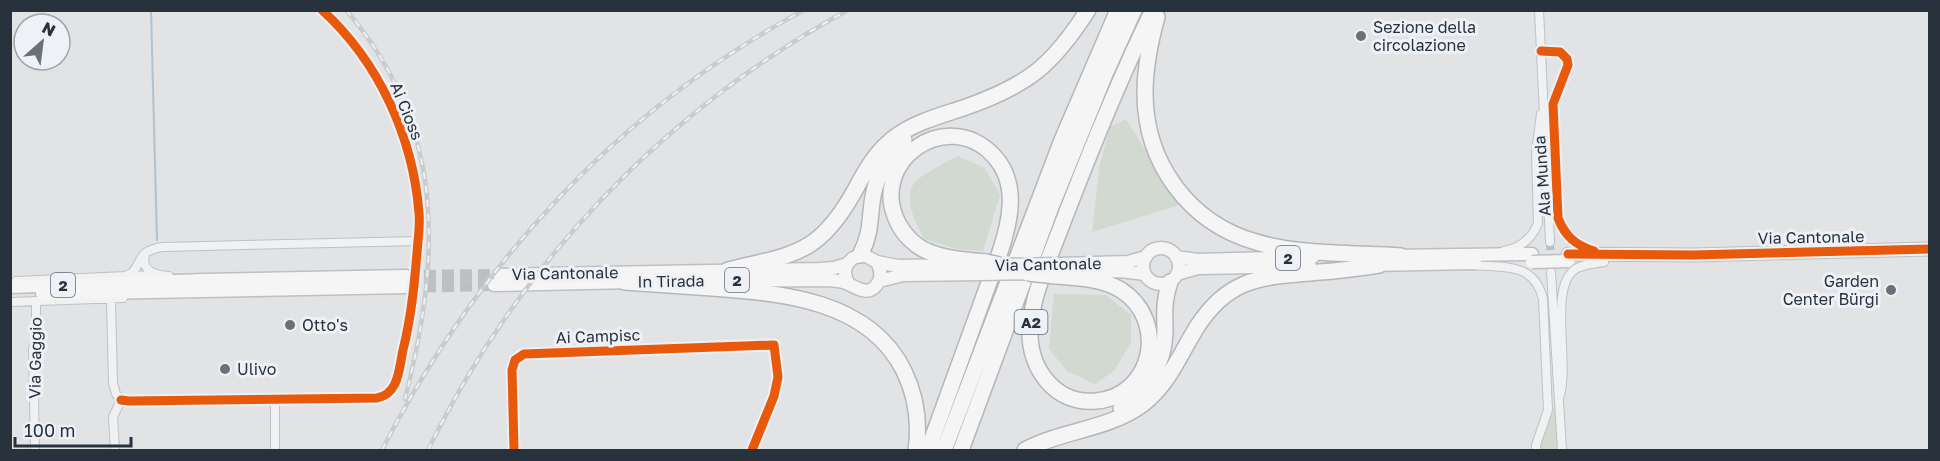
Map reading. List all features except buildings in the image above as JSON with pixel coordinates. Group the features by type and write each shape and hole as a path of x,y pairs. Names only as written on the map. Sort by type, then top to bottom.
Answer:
{"highway":[{"path":"728,270 787,256 818,240 841,214 880,150 904,131 1000,94 1026,80 1063,47 1088,10"},
{"name":"A2","path":"944,450 1058,151 1118,10"},
{"name":"A2","path":"961,450 1055,196 1134,10"},
{"name":"A2","path":"1028,273 1057,271 1092,279 1110,284 1131,298 1145,318 1150,342 1145,366 1133,383 1116,395 1097,401 1081,400 1064,395 1040,373 1030,342 1037,295 1078,185 1118,85 1153,10"},
{"path":"1160,10 1149,50 1146,73 1147,124 1164,171 1191,205 1207,219 1225,230 1266,245 1304,250 1401,256"},
{"path":"854,259 870,230 874,191 884,164 906,138 933,118"},
{"path":"928,450 999,255 1008,225 1010,204 1009,184 1002,167 982,146 968,139 952,136 922,144 905,157 893,180 891,204 900,228 912,241 927,251 988,266"},
{"path":"1064,435 1109,422 1133,411 1147,401 1168,379 1208,311 1236,288 1275,275 1320,273 1378,265"},
{"path":"1025,450 1064,435 1121,408 1134,399 1148,383 1156,370 1162,351 1165,331 1163,305 1173,278"},
{"path":"626,282 777,294 829,307 856,320 885,343 897,358 906,375 916,406 918,435 916,450"}],"main road":[{"path":"1162,248 1169,250 1176,257 1179,266 1173,278 1164,284 1150,280 1145,274 1143,264 1153,250 1162,248"},
{"name":"Via Cantonale","path":"1173,278 1198,268 1378,265 1486,256 1605,258 1929,249"},
{"path":"868,256 877,262 880,272 879,281 872,288 856,290 848,284 845,272 854,259 868,256"},
{"name":"Via Cantonale","path":"1176,257 1198,260 1401,256 1455,259"},
{"name":"Via Cantonale","path":"1057,271 1128,262 1146,257"},
{"name":"Via Cantonale","path":"496,280 728,270 820,269 834,268 854,259"},
{"name":"Via Cantonale","path":"877,262 898,267 988,266 1145,274"},
{"name":"Via Cantonale","path":"879,281 898,276 988,266 1028,273"},
{"name":"2","path":"10,287 117,287 151,292 406,282 204,280 117,287 10,295"},
{"name":"In Tirada","path":"496,280 626,282 824,280 848,284"}],"street":[{"name":"Ai Cioss","path":"275,400 377,398 387,395 392,391 413,299 419,212 415,184 399,124 379,81 347,37 322,10"},
{"name":"Ala Munda","path":"1539,10 1550,242"},
{"name":"Ala Munda","path":"1541,51 1560,52 1568,62 1568,68 1558,86 1545,136"},
{"name":"Ala Munda","path":"1455,259 1508,250 1524,243 1534,232 1539,217 1536,152 1543,101"},
{"name":"Ala Munda","path":"1553,104 1558,218 1563,230 1578,245 1605,258"},
{"path":"10,282 117,287 135,271 140,256 153,249 171,246 418,241"},
{"path":"145,254 144,266 158,275"},
{"path":"1560,396 1564,375 1560,302 1564,284 1573,271 1579,267 1605,258"},
{"path":"1455,259 1517,268 1531,276 1537,283 1543,299 1548,410"},
{"path":"1551,272 1562,450"},
{"path":"10,302 36,301 117,287 158,275 190,276 204,280"},
{"path":"117,287 112,383 121,400 275,400 275,450"},
{"name":"Via Gaggio","path":"35,450 33,349 36,339 36,301"},
{"name":"Ai Campisc","path":"514,450 512,370 515,360 524,354 774,345 778,376 774,396 752,450"},
{"path":"1536,450 1557,384"},
{"path":"115,450 113,417 121,400"}],"shaded area":[{"path":"1126,119 1179,205 1092,232 1100,164 1110,127"},
{"path":"958,156 985,168 1000,195 983,251 957,249 924,239 911,210 910,195 916,181"},
{"path":"1054,294 1106,295 1131,315 1131,342 1115,370 1095,384 1067,371 1049,349"},
{"path":"1555,407 1557,450 1541,450 1541,443"}],"waterway":[{"path":"151,10 157,240"}],"tunnel":[{"path":"1550,242 1551,265"},
{"path":"406,276 499,275"},
{"path":"406,287 494,285"}],"railway":[{"path":"346,10 379,55 403,101 419,148 427,196 429,245 425,295 417,347 405,399"},
{"path":"382,450 420,382 462,316 509,255 559,197 614,144 673,95 736,50 804,10"},
{"path":"428,450 465,382 506,316 553,255 604,197 659,144 718,95 781,50 848,10"}],"cycle path":[{"path":"121,400 377,398 384,396 394,386 406,336 414,282 419,224 415,185 401,129 390,102 360,53 322,10"},
{"path":"1541,51 1560,52 1567,59 1568,65 1553,104 1558,218 1572,239 1581,246 1594,251"},
{"path":"1568,254 1693,255 1930,249"},
{"path":"514,450 512,370 515,360 524,354 774,345 778,377 774,396 752,450"}],"place":[{"name":"Sezione della circolazione","path":"1361,36"},
{"name":"Garden Center Bürgi","path":"1891,290"},
{"name":"Otto's","path":"290,325"},
{"name":"Ulivo","path":"225,369"}]}
